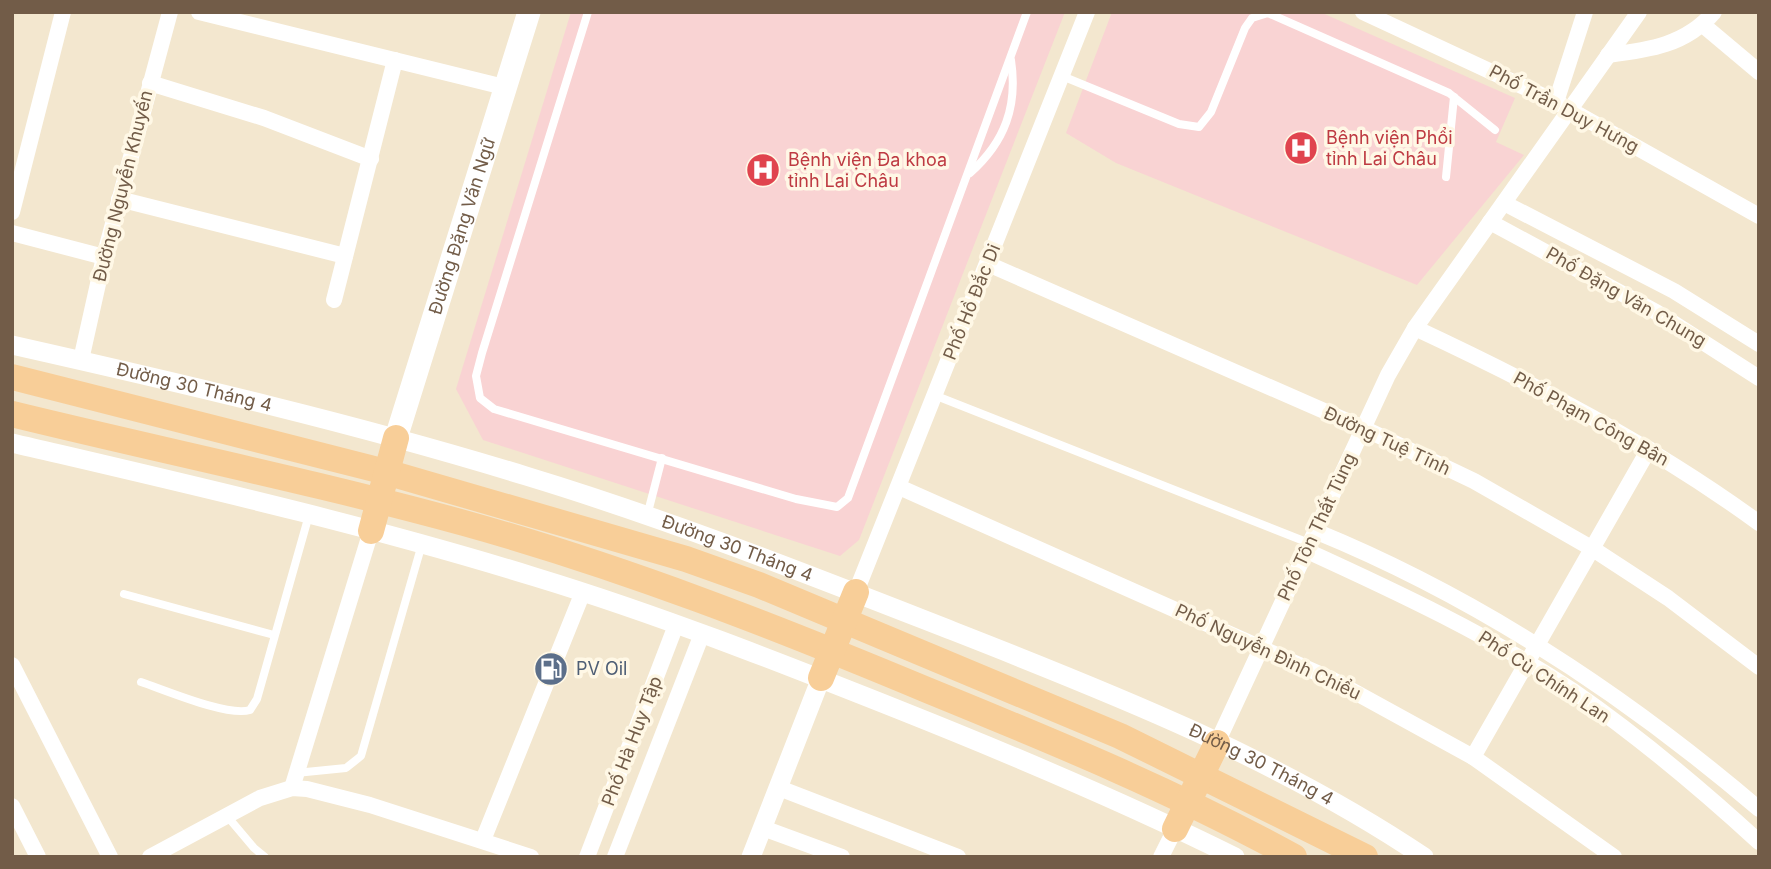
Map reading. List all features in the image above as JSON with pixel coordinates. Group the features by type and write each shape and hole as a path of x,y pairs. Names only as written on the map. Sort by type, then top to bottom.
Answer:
{"highway":[{"name":"Đường 30 Tháng 4","path":"12,377 386,471 686,559 844,620 1201,774 1365,857"},
{"path":"12,414 379,500 573,557 731,611 1075,751 1187,802 1294,857"},
{"path":"370,531 396,438"},
{"path":"821,678 856,592"},
{"path":"1175,829 1217,743"}],"main road":[{"name":"Đường Đặng Văn Ngữ","path":"396,438 529,12"}],"street":[{"path":"12,212 63,12"},
{"name":"Đường Nguyễn Khuyến","path":"80,360 119,199 170,12"},
{"path":"199,12 504,88"},
{"name":"Phố Hồ Đắc Di","path":"856,592 1087,12"},
{"name":"Phố Trần Duy Hưng","path":"1363,12 1563,106 1759,216"},
{"path":"1563,106 1586,12"},
{"name":"Phố Tôn Thất Tùng","path":"1217,743 1363,428 1415,328 1504,203 1563,106 1608,55 1639,12"},
{"path":"1608,55 1672,43 1703,25 1714,12"},
{"path":"1703,25 1759,72"},
{"path":"334,300 396,60"},
{"path":"150,83 264,118 371,159"},
{"path":"119,199 345,256"},
{"name":"Phố Đặng Văn Chung","path":"1504,203 1674,291 1759,344"},
{"name":"Phố Đặng Văn Chung","path":"1490,222 1656,312 1759,378"},
{"path":"12,233 104,257"},
{"name":"Đường Tuệ Tĩnh","path":"988,264 1363,428 1474,481 1593,549 1668,598 1759,667"},
{"name":"Phố Phạm Công Bân","path":"1415,328 1497,366 1649,449 1759,523"},
{"name":"Đường 30 Tháng 4","path":"12,345 396,438 647,516 856,592 1048,668 1217,743 1371,824 1424,857"},
{"path":"12,443 422,544 583,592 821,678 1028,762 1235,857"},
{"path":"1473,757 1649,449"},
{"name":"Phố Nguyễn Đình Chiểu","path":"899,487 1331,679 1473,757 1614,857"},
{"path":"150,857 294,780 370,531"},
{"name":"Phố Cù Chính Lan","path":"1310,541 1422,579 1539,644 1631,707 1759,808"},
{"name":"Phố Cù Chính Lan","path":"1310,541 1527,663 1621,727 1759,842"},
{"path":"483,841 583,592"},
{"name":"Phố Hà Huy Tập","path":"587,857 676,625"},
{"name":"Phố Hà Huy Tập","path":"615,857 702,634"},
{"path":"12,664 110,857"},
{"path":"751,857 821,678"},
{"path":"294,780 531,857"},
{"path":"779,788 857,815 958,857"},
{"path":"12,806 38,857"},
{"path":"763,828 842,857"},
{"path":"1161,857 1175,829"}],"lane":[{"path":"588,12 482,353 477,387 480,398 494,409 826,506 844,505 1027,12"},
{"path":"1062,76 1179,124 1199,127 1211,112 1245,28 1252,18 1268,13 1454,97 1494,130"},
{"path":"969,173 991,153 1012,103 1015,86 1011,57"},
{"path":"1446,177 1454,97"},
{"path":"934,396 1310,541"},
{"path":"647,516 662,458"},
{"path":"141,682 228,709 250,710 257,699 309,515"},
{"path":"294,780 346,768 361,756 422,544"},
{"path":"124,594 274,635"},
{"path":"228,816 254,848 265,857"}],"shaded area":[{"path":"12,12 1759,12 1759,857 12,857"},
{"name":"Bệnh viện Đa khoa tỉnh Lai Châu","path":"571,12 1065,12 859,540 840,556 483,440 456,389"},
{"name":"Bệnh viện Phổi tỉnh Lai Châu","path":"1112,12 1320,12 1515,98 1496,142 1524,155 1417,285 1116,163 1066,133"}],"place":[{"name":"Bệnh viện Phổi tỉnh Lai Châu","path":"1301,148"},
{"name":"Bệnh viện Đa khoa tỉnh Lai Châu","path":"763,170"},
{"name":"PV Oil","path":"551,669"}]}
